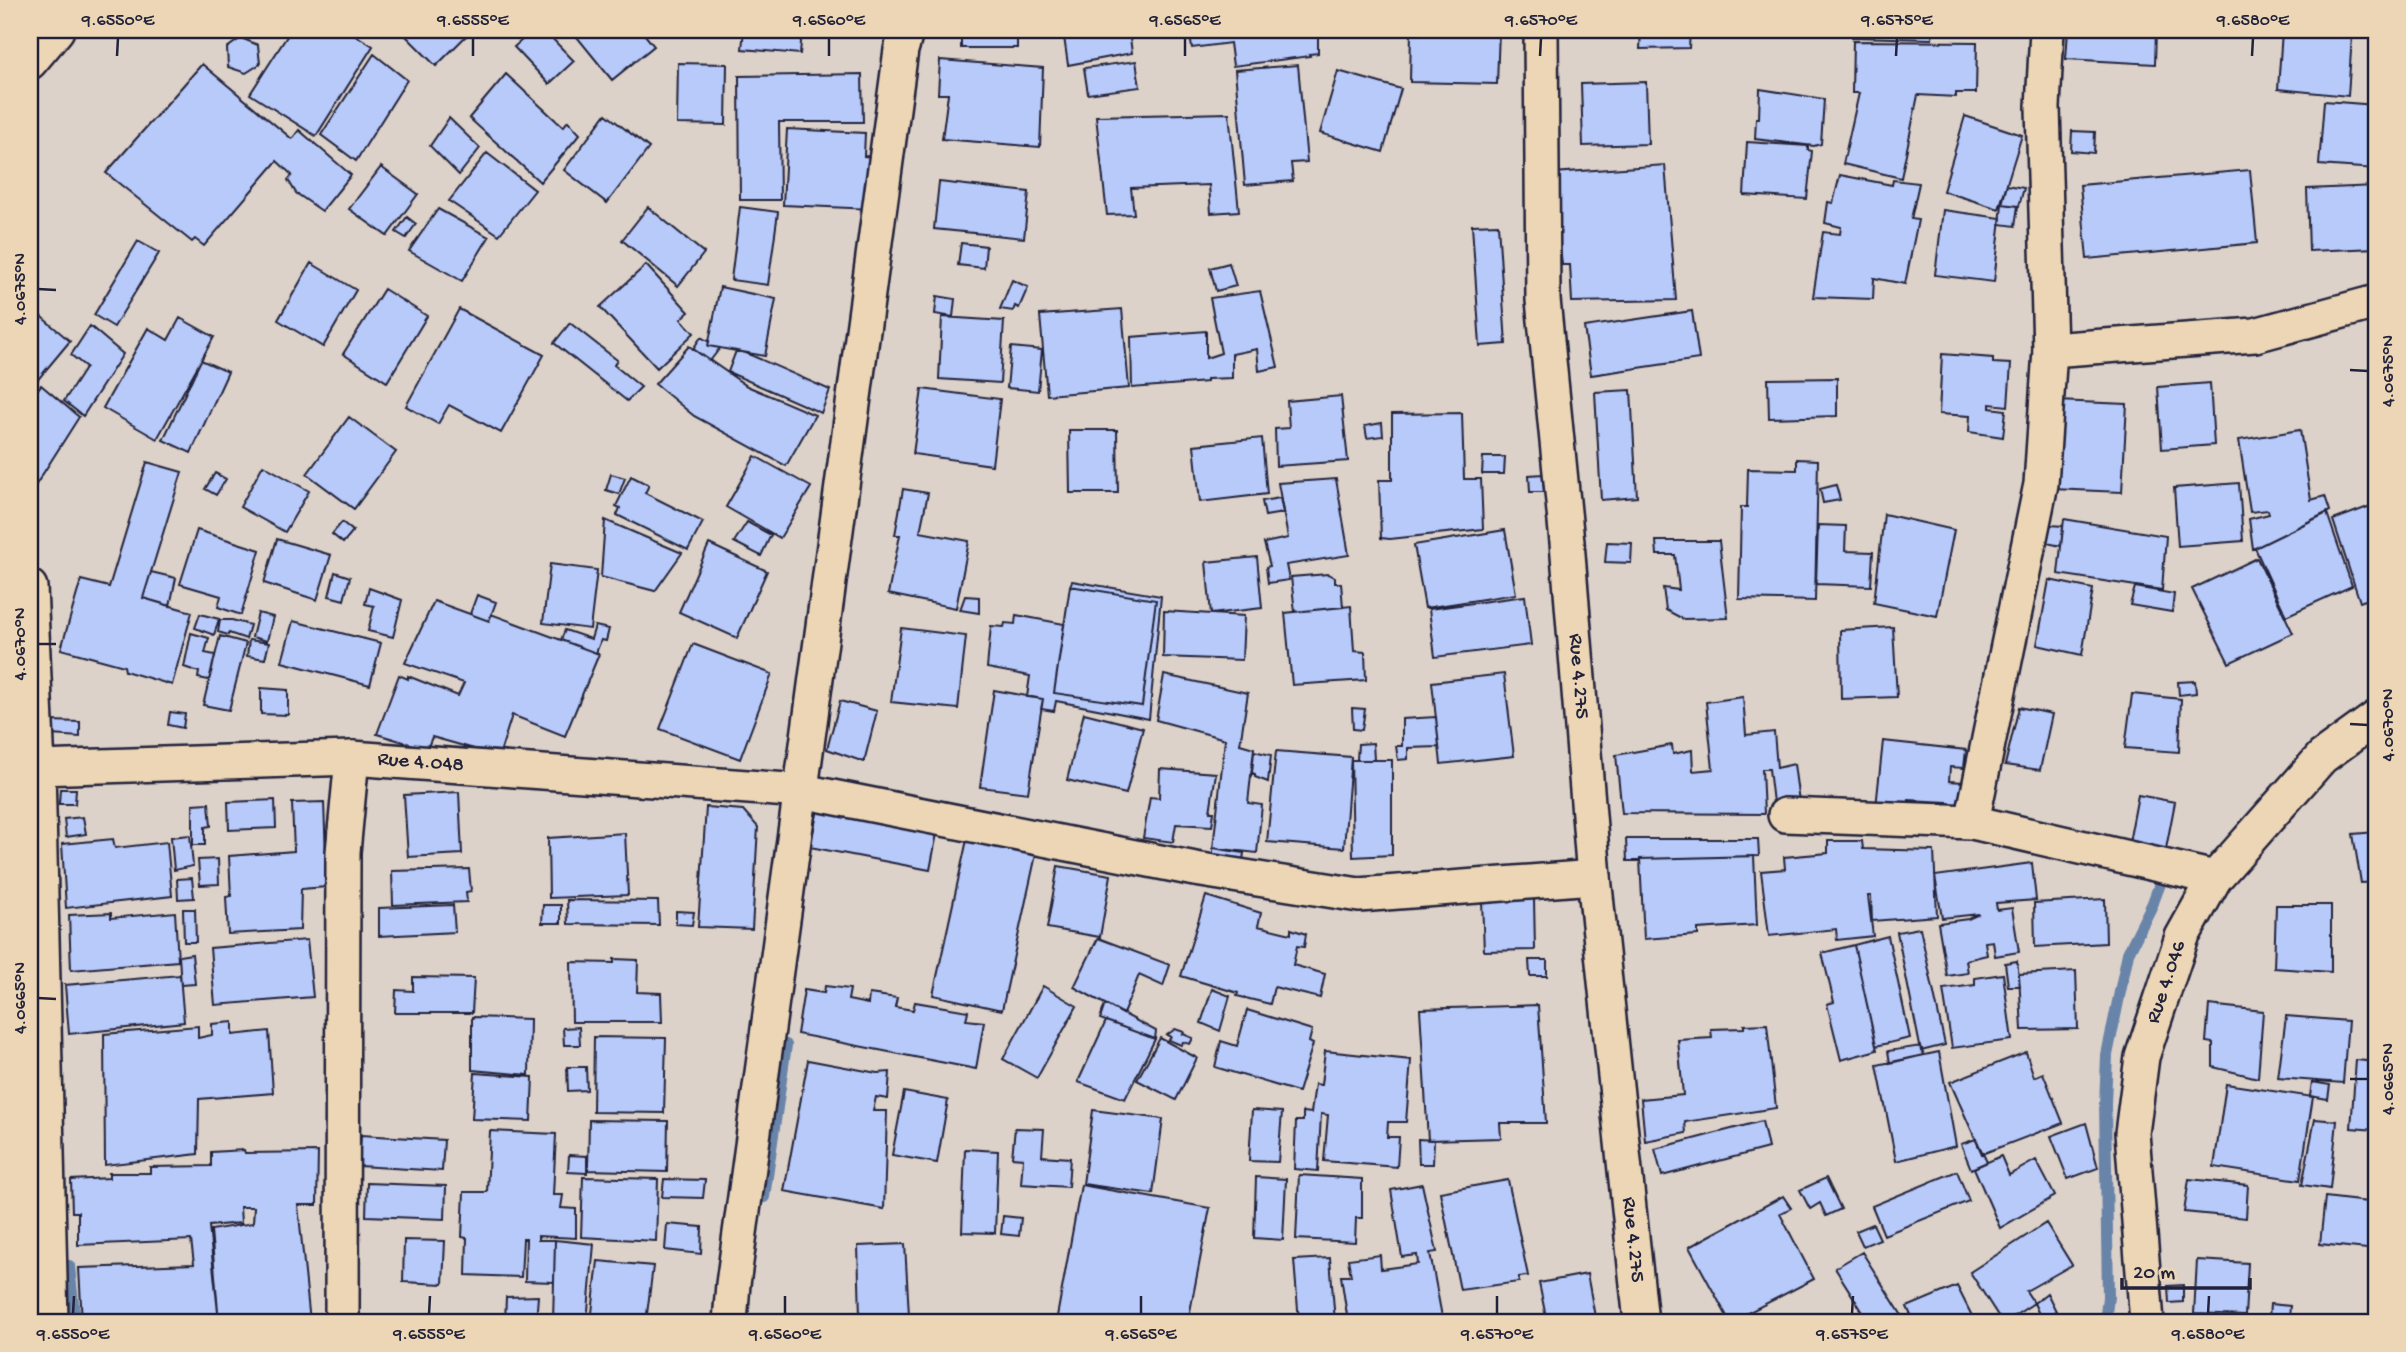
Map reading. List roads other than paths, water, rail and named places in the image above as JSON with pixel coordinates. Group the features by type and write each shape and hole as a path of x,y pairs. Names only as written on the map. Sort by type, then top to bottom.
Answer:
{"street":[{"path":"30,62 57,30"},
{"path":"730,1322 850,412 901,50 907,30"},
{"name":"Rue 4.275","path":"1541,30 1543,300 1568,556 1594,877 1641,1322"},
{"path":"1972,822 2041,484 2050,349 2043,107 2047,30"},
{"path":"2050,349 2255,335 2376,302"},
{"path":"30,587 38,768 51,1322"},
{"name":"Rue 4.046","path":"2147,1322 2132,1133 2142,1056 2182,937 2215,878 2322,757 2376,718"},
{"path":"342,1322 343,852 352,758"},
{"name":"Rue 4.048","path":"38,768 352,758 802,791 1195,869 1359,895 1594,877"},
{"path":"1785,815 1972,822 2215,878"}],"waterway":[{"path":"2105,1322 2108,1297 2105,1104 2107,1055 2128,953 2152,905 2166,868"},
{"path":"764,1197 786,1045"},
{"path":"69,1266 75,1322"}]}
